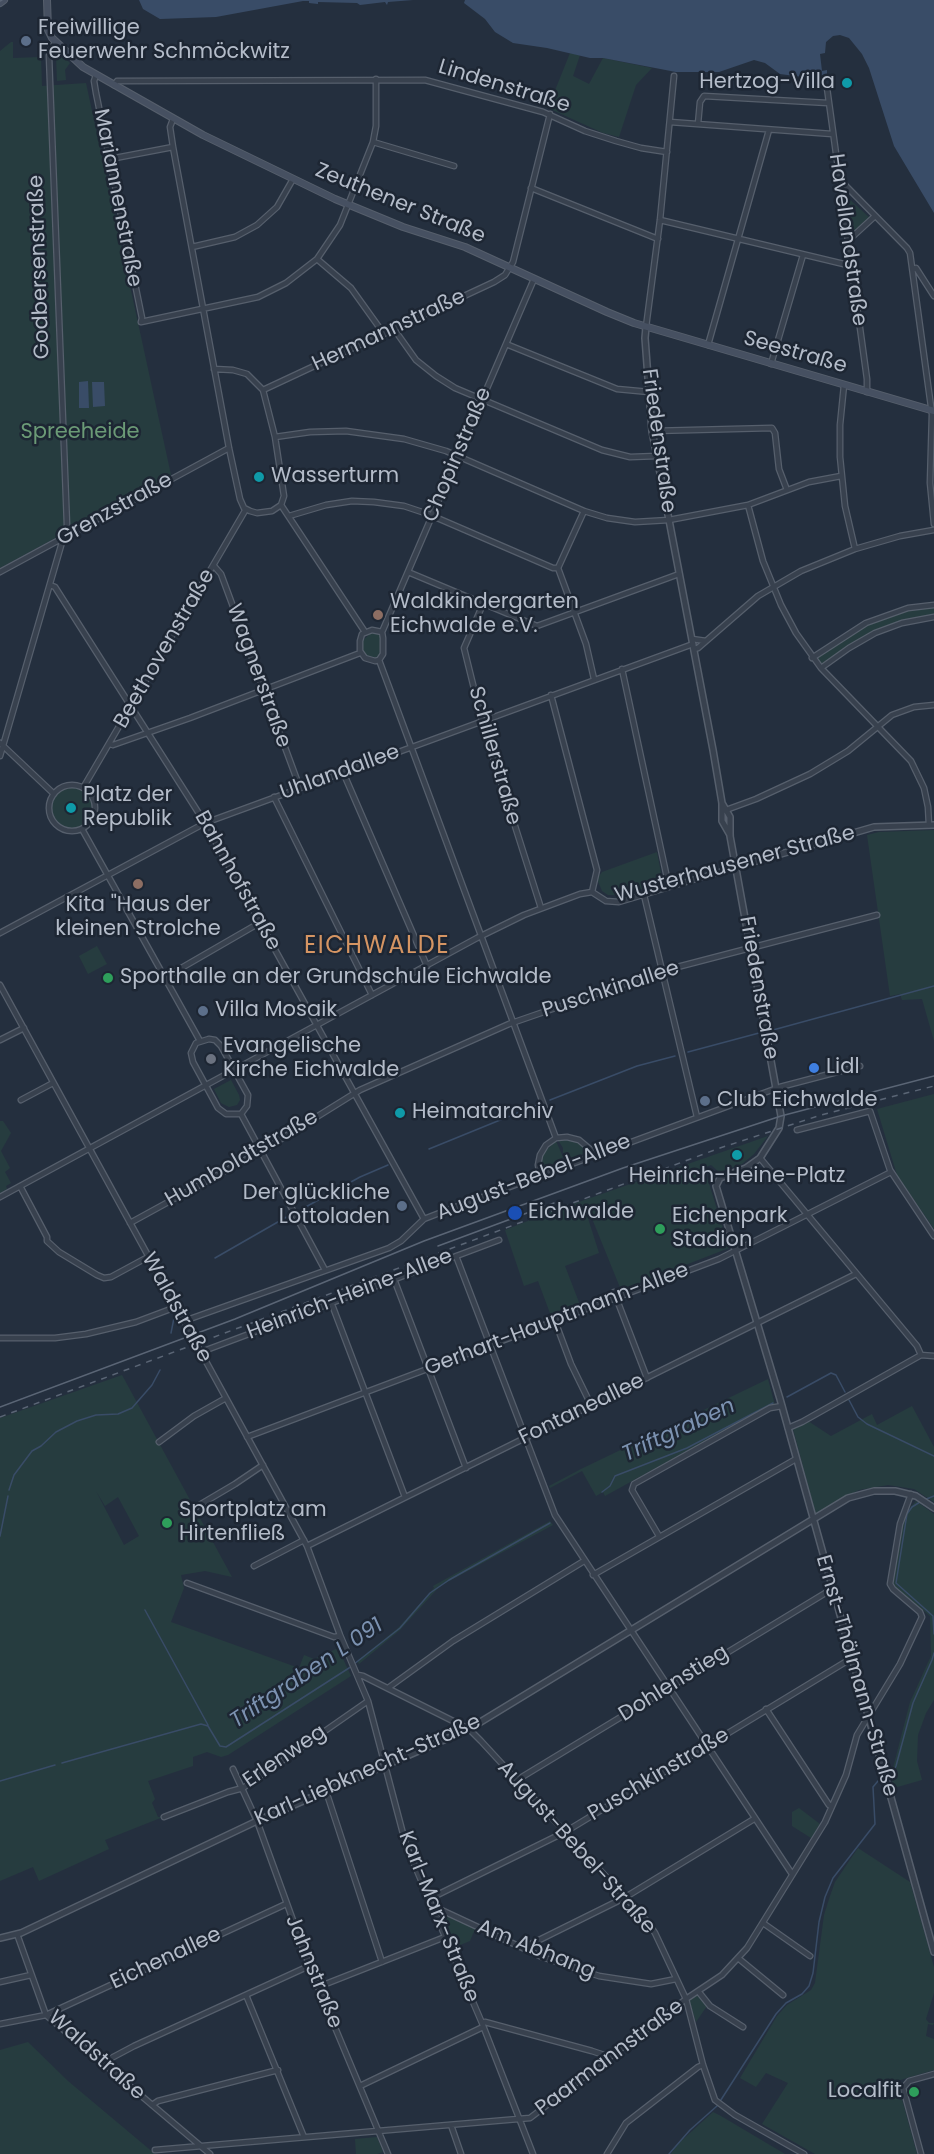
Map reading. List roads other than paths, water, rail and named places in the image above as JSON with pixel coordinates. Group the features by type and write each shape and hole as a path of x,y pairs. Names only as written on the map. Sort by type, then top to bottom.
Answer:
{"main road":[{"path":"0,3 4,0"},
{"name":"Godbersenstraße","path":"47,0 48,30 55,43"},
{"path":"55,43 77,63 114,85"},
{"name":"Zeuthener Straße","path":"114,85 223,146 349,205 403,227 465,247 607,312 646,327"},
{"name":"Seestraße","path":"646,327 933,411"}],"street":[{"name":"Godbersenstraße","path":"0,756 1,745 50,585 67,520 49,56 50,49 55,43"},
{"name":"Mariannenstraße","path":"96,75 94,81 141,322 206,309"},
{"name":"Friedenstraße","path":"674,76 668,152 645,338 652,431 722,803 722,821 730,836"},
{"path":"206,309 253,299 274,291 301,274 317,259 340,226 374,142 376,79"},
{"name":"Lindenstraße","path":"114,85 117,81 425,80 550,114 606,138 641,148 668,152"},
{"name":"Havellandstraße","path":"827,87 867,392"},
{"path":"698,124 700,102 704,96 828,104"},
{"path":"510,267 550,114"},
{"path":"173,119 170,127 173,147 206,309 214,369 241,502 246,509 257,513 277,509 284,496 283,485 263,390 247,374 233,370 214,369"},
{"path":"670,122 832,134"},
{"path":"708,345 769,130"},
{"path":"374,142 454,166"},
{"path":"110,159 173,147"},
{"path":"192,247 234,237 257,225 277,207 293,179"},
{"path":"841,186 845,185 908,248 933,411 930,483 934,524"},
{"path":"531,188 658,239"},
{"path":"848,239 875,216"},
{"path":"660,220 852,266"},
{"path":"771,364 803,255"},
{"path":"317,259 353,291 384,334"},
{"name":"Hermannstraße","path":"263,390 494,282 505,275 510,267"},
{"path":"913,269 916,268 934,296"},
{"name":"Chopinstraße","path":"382,632 534,279"},
{"path":"394,329 416,360 455,388 602,450 630,457 657,456"},
{"path":"506,344 617,389 649,392"},
{"path":"844,385 840,425 841,476 855,549"},
{"path":"652,431 771,428 775,433 779,469 787,490"},
{"path":"274,437 324,431 372,433 419,442 458,456 584,511 626,522 669,520 748,505 809,482 841,476"},
{"name":"Grenzstraße","path":"0,572 229,448"},
{"path":"289,516 326,505 352,501 401,506 432,516 553,568 558,568"},
{"path":"281,505 364,632"},
{"path":"748,505 755,538 773,586 790,622 812,658 905,753 926,796 932,825"},
{"name":"Beethovenstraße","path":"83,788 246,509"},
{"path":"584,511 558,568 586,644 594,679"},
{"path":"693,644 706,641 758,596 816,563 902,535 934,530"},
{"name":"Wagnerstraße","path":"214,566 221,574 300,788"},
{"path":"408,572 535,626 679,574"},
{"name":"Bahnhofstraße","path":"50,585 55,587 205,823 424,1220"},
{"name":"Schillerstraße","path":"483,604 464,648 482,721 541,908"},
{"path":"812,658 866,623 908,608 934,605"},
{"path":"821,668 875,633 902,623 934,617"},
{"path":"364,632 372,630 382,632 383,654 379,660"},
{"path":"364,632 360,641 360,653 368,660 379,660"},
{"path":"693,644 706,641"},
{"name":"Uhlandallee","path":"0,933 205,823 693,644"},
{"path":"110,744 113,745 360,653"},
{"path":"379,660 556,1138"},
{"path":"622,669 669,887"},
{"name":"Wusterhausener Straße","path":"551,695 597,870 592,892 610,902 644,895 866,829 885,825 932,825"},
{"path":"726,810 810,774 848,751 892,715 904,710 934,705"},
{"path":"1,745 54,794"},
{"path":"342,772 427,966"},
{"path":"74,785 83,788 92,796 95,806 90,822 82,829 67,831 55,824 49,809 50,799 65,786 74,785"},
{"path":"274,797 372,995"},
{"name":"Friedenstraße","path":"722,803 730,822 730,836 781,1120 773,1139 760,1158"},
{"path":"82,829 200,1041"},
{"path":"0,1197 482,936 541,908 578,894 592,892"},
{"path":"644,895 697,1117"},
{"name":"Puschkinallee","path":"354,1093 513,1023 662,971 877,915"},
{"path":"164,978 261,922"},
{"name":"Waldstraße","path":"0,985 304,1540 340,1636"},
{"path":"0,1040 24,1029"},
{"path":"209,1039 218,1042 234,1069 248,1095 247,1106 241,1114 231,1115 218,1108 191,1058 193,1048 200,1041 209,1039"},
{"name":"August-Bebel-Allee","path":"184,1321 395,1245 424,1220 593,1156 777,1089 860,1066"},
{"path":"21,1100 53,1083"},
{"name":"Humboldtstraße","path":"130,1223 260,1151 354,1093"},
{"path":"797,1130 870,1111 891,1172 934,1236"},
{"path":"241,1114 326,1270"},
{"path":"540,1176 539,1156 546,1145 556,1138 567,1137 579,1140 591,1150 593,1156"},
{"path":"760,1158 917,1346 921,1355"},
{"name":"Ernst-Thälmann-Straße","path":"760,1158 746,1168 720,1178 717,1191 782,1406 934,1952"},
{"name":"Gerhart-Hauptmann-Allee","path":"247,1437 555,1321 615,1295 719,1259 891,1172"},
{"path":"20,1186 47,1241 58,1252 97,1275 111,1277 148,1257"},
{"name":"Heinrich-Heine-Allee","path":"201,1352 499,1240"},
{"path":"456,1256 556,1517 792,1874"},
{"name":"Fontaneallee","path":"307,1546 856,1274"},
{"path":"394,1279 466,1468"},
{"path":"615,1295 647,1378"},
{"path":"331,1302 405,1497"},
{"path":"0,1338 55,1338 86,1335 136,1322 176,1307"},
{"path":"555,1321 571,1364 591,1406"},
{"path":"788,1428 921,1355 934,1356"},
{"path":"159,1442 194,1416 226,1398"},
{"path":"659,1536 632,1490 634,1484 770,1408 782,1406"},
{"path":"593,1575 796,1459"},
{"path":"196,1507 263,1465"},
{"name":"Karl-Liebknecht-Straße","path":"0,1938 17,1934 257,1821 469,1729 848,1498 860,1493 887,1490 911,1494"},
{"path":"911,1494 934,1508"},
{"name":"Paarmannstraße","path":"155,2150 530,2118 722,1975 738,1958 763,1923 825,1822 846,1775 857,1735 900,1664 922,1617 920,1612 890,1584 900,1524 911,1494"},
{"path":"254,1566 304,1540"},
{"path":"388,1688 453,1641 584,1561"},
{"path":"188,1583 334,1637 340,1636 358,1675"},
{"name":"Dohlenstieg","path":"517,1780 832,1589"},
{"name":"Puschkinstraße","path":"429,1899 565,1832 852,1658"},
{"name":"August-Bebel-Straße","path":"358,1675 469,1729 517,1780 655,1933 686,2000 703,2065 716,2100 723,2107 804,2154"},
{"name":"Karl-Marx-Straße","path":"358,1675 368,1701 405,1840 534,2154"},
{"name":"Erlenweg","path":"164,1816 243,1788 368,1701"},
{"path":"766,1709 829,1805 832,1806"},
{"name":"Jahnstraße","path":"233,1769 257,1821 309,1966 388,2154"},
{"path":"326,1791 382,1962"},
{"path":"523,1948 624,1898 754,1819"},
{"name":"Eichenallee","path":"0,2024 46,2015 286,1904"},
{"name":"Am Abhang","path":"434,1909 438,1908 548,1959 614,1979 651,1984 676,1979"},
{"path":"763,1923 810,1956"},
{"name":"Waldstraße","path":"17,1934 46,2015 210,2154"},
{"path":"318,1987 445,1937"},
{"path":"738,1958 783,1995"},
{"path":"102,2063 309,1966"},
{"path":"0,1982 31,1975"},
{"path":"698,1991 710,2006 742,2027"},
{"path":"246,1995 304,2137"},
{"path":"360,2086 485,2022 596,2052 609,2058"},
{"path":"607,2154 626,2123 703,2065"},
{"path":"152,2105 278,2070"},
{"path":"921,2154 903,2088 909,2081 934,2074"},
{"path":"451,2125 461,2154"}],"water":[{"path":"139,0 413,0 388,2 387,5 385,2 360,5 318,2 318,4 303,1 216,17 160,19 143,9"},
{"path":"465,0 934,0 934,213 894,146 869,68 862,54 849,38 840,35 833,36 826,42 825,53 820,54 822,71 827,70 825,80 780,74 765,63 754,60 719,72 676,72 513,43 495,32 485,19 464,3"},
{"path":"88,381 89,408 79,408 79,382"},
{"path":"92,382 104,382 105,406 93,407"}],"waterway":[{"path":"773,1030 934,986"},
{"path":"688,1052 759,1033"},
{"path":"550,1100 637,1066 675,1056"},
{"path":"429,1149 537,1105"},
{"path":"302,1209 360,1177 388,1165"},
{"path":"215,1258 290,1215"},
{"path":"171,1333 174,1318"},
{"path":"9,1490 14,1475 32,1451 56,1432 77,1421 96,1415 118,1414 132,1408 152,1385 160,1370"},
{"name":"Triftgraben","path":"787,1397 831,1373 836,1375 845,1392"},
{"name":"Triftgraben","path":"849,1400 858,1417 867,1424 934,1456"},
{"name":"Triftgraben","path":"602,1492 610,1486 615,1476 687,1448 773,1403"},
{"path":"0,1536 8,1496"},
{"path":"924,1500 934,1496"},
{"path":"920,1502 907,1514 896,1583 933,1616 934,1634"},
{"name":"Triftgraben L 091","path":"62,1763 201,1724 208,1726 220,1746 226,1747 349,1668 400,1628 430,1593 550,1523"},
{"path":"145,1610 208,1725"},
{"path":"888,1773 896,1766 913,1703 934,1653"},
{"name":"Triftgraben L 091","path":"0,1781 55,1765"},
{"path":"669,2154 690,2130 717,2106 776,2014 786,2003 802,1994 809,1986 825,1897 833,1878 875,1824 873,1787 883,1775"}],"tram line":[{"path":"0,1407 235,1319 424,1241 623,1168 781,1116 934,1076"},
{"path":"438,1246 554,1203"}],"railway":[{"path":"0,1417 720,1148 821,1115 934,1086"}],"place":[{"name":"Freiwillige Feuerwehr Schmöckwitz","path":"26,41"},
{"name":"Hertzog-Villa","path":"847,83"},
{"name":"Wasserturm","path":"259,477"},
{"name":"Waldkindergarten Eichwalde e.V.","path":"378,615"},
{"name":"Platz der Republik","path":"71,808"},
{"name":"Kita \"Haus der kleinen Strolche","path":"138,884"},
{"name":"Sporthalle an der Grundschule Eichwalde","path":"108,978"},
{"name":"Villa Mosaik","path":"203,1011"},
{"name":"Evangelische Kirche Eichwalde","path":"211,1059"},
{"name":"Lidl","path":"814,1068"},
{"name":"Club Eichwalde","path":"705,1101"},
{"name":"Heimatarchiv","path":"400,1113"},
{"name":"Heinrich-Heine-Platz","path":"737,1155"},
{"name":"Der glückliche Lottoladen","path":"402,1206"},
{"name":"Eichwalde","path":"515,1213"},
{"name":"Eichenpark Stadion","path":"660,1229"},
{"name":"Sportplatz am Hirtenfließ","path":"167,1523"},
{"name":"Localfit","path":"914,2092"}],"district":[{"name":"EICHWALDE","path":"377,947"}],"park label":[{"name":"Spreeheide","path":"80,433"}]}
